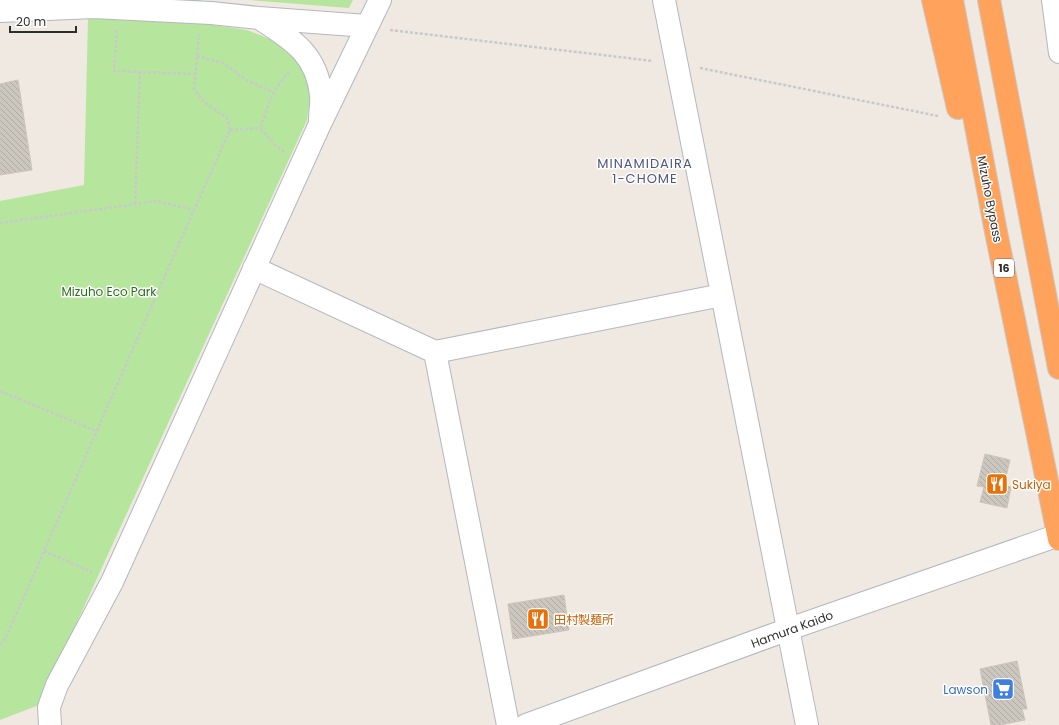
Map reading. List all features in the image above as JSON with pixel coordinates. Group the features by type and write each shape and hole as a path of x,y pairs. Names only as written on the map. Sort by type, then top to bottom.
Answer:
{"highway":[{"path":"933,0 981,202 996,232"},
{"name":"Mizuho Bypass","path":"952,0 996,232 1059,536"},
{"path":"989,1 1059,368"}],"street":[{"path":"50,725 49,706 57,684 112,582 254,268 380,0"},
{"path":"664,0 807,725"},
{"path":"1052,0 1059,53"},
{"path":"0,11 94,6 211,13 367,26"},
{"path":"259,18 295,42 309,59 315,70 321,96 320,126"},
{"path":"254,268 435,352 722,295"},
{"path":"435,352 508,725"},
{"name":"Hamura Kaido","path":"526,725 789,629 1059,536"}],"path":[{"path":"117,25 114,71 195,74"},
{"path":"0,644 8,633 230,130 227,118 204,102 194,90 199,30"},
{"path":"197,56 222,63 246,80 273,92"},
{"path":"260,128 273,92 283,78 295,69"},
{"path":"135,204 140,72"},
{"path":"230,130 260,128"},
{"path":"260,128 277,147 286,154"},
{"path":"0,224 157,201 194,210"},
{"path":"0,390 96,431"},
{"path":"44,551 112,582"}],"green space":[{"name":"Mizuho Eco Park","path":"118,0 201,0 200,23 247,30 282,44 300,65 311,92 307,120 39,705 0,720 0,201 84,185 88,18"},
{"path":"249,0 353,0 349,8"}],"building":[{"path":"18,80 32,170 0,175 0,84"},
{"path":"985,454 1010,460 1004,485 1011,487 1007,508 980,502 984,487 977,486"},
{"path":"564,595 569,630 513,639 508,604"},
{"name":"Lawson","path":"1017,661 1027,709 1022,709 1025,720 1000,725 991,725 980,669"}],"place":[{"name":"Sukiya","path":"997,484"},
{"name":"田村製麺所","path":"538,619"},
{"name":"Lawson","path":"1003,689"}],"district":[{"name":"MINAMIDAIRA 1-CHOME","path":"645,170"}]}
